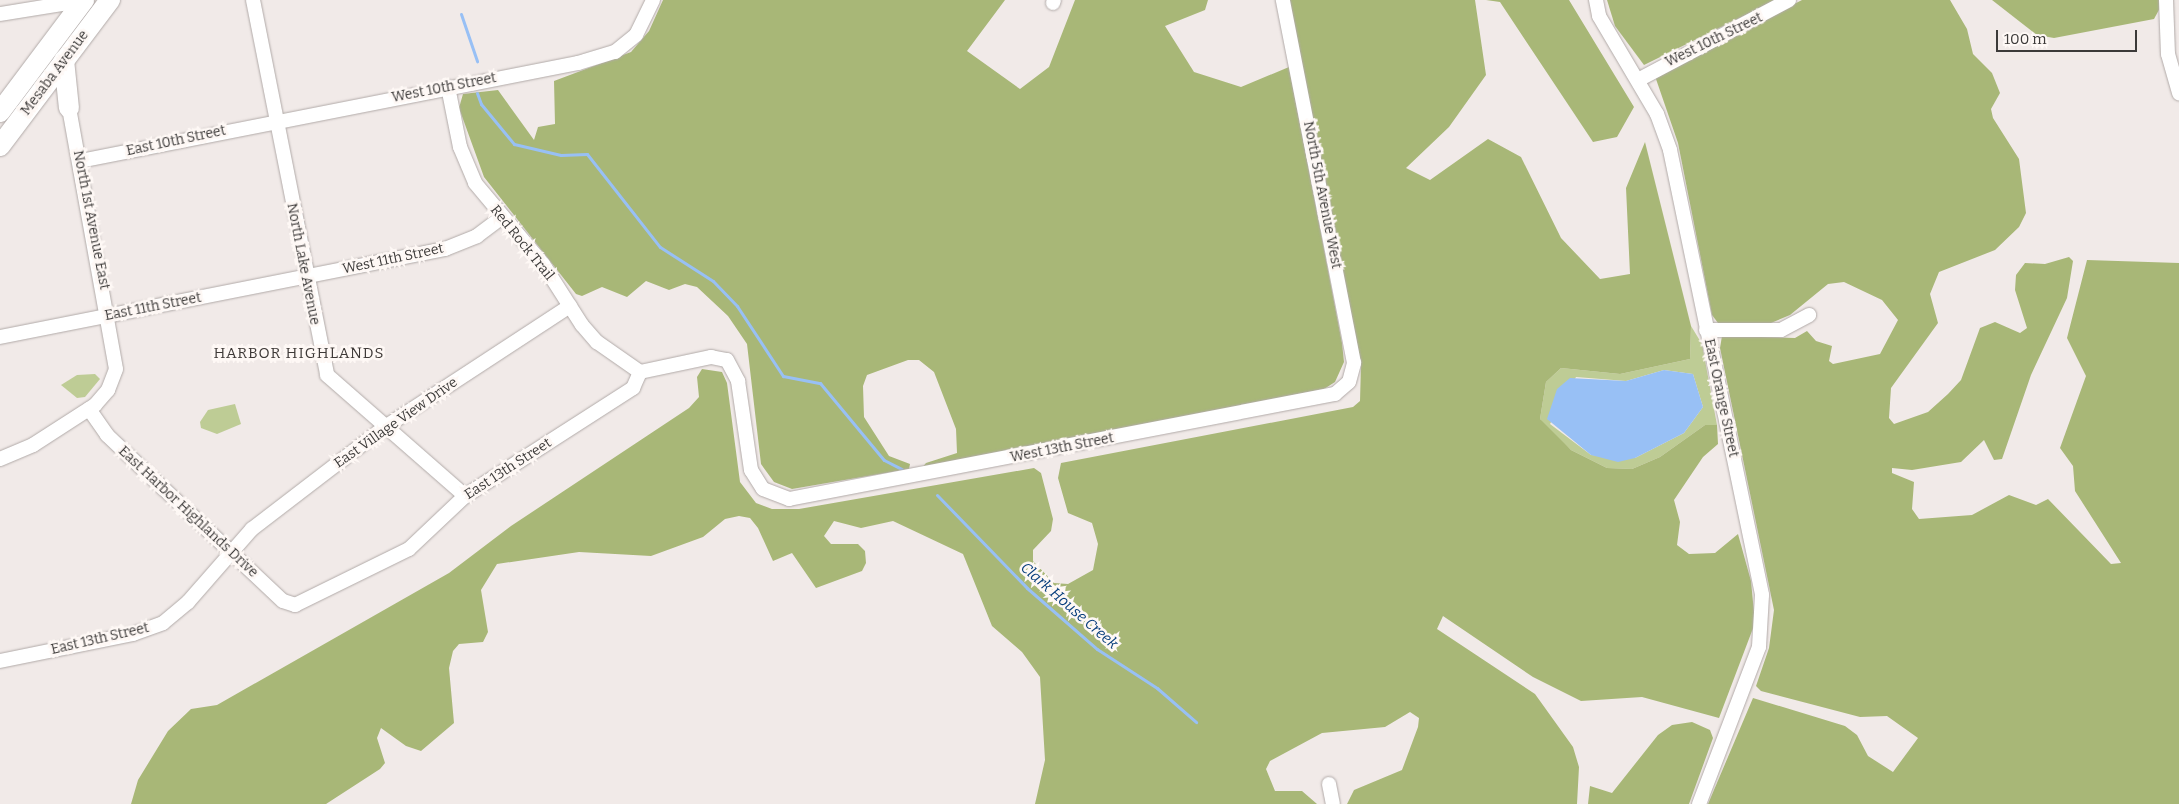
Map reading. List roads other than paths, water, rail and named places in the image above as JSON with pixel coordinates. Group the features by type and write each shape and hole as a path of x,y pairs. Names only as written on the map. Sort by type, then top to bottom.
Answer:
{"highway":[{"name":"Mesaba Avenue","path":"0,112 84,0"},
{"name":"Mesaba Avenue","path":"0,146 110,0"},
{"path":"64,60 69,108"}],"street":[{"path":"0,14 46,3 84,0"},
{"name":"North Lake Avenue","path":"253,0 273,122 326,376 465,496"},
{"name":"West 10th Street","path":"273,122 615,52 636,35 653,0"},
{"name":"North 5th Avenue West","path":"1283,0 1354,363 1344,387"},
{"name":"East Orange Street","path":"1596,0 1604,26 1638,80 1670,150 1764,611 1759,647 1699,804"},
{"name":"West 10th Street","path":"1638,80 1789,0"},
{"path":"2166,0 2168,54 2179,93"},
{"name":"Red Rock Trail","path":"448,87 466,169 502,217 543,264 570,306 597,342 640,372"},
{"name":"North 1st Avenue East","path":"69,108 116,362 108,390 89,409"},
{"name":"East 10th Street","path":"80,161 273,122"},
{"name":"West 11th Street","path":"306,276 445,249 477,236 502,217"},
{"name":"East 11th Street","path":"0,337 306,276"},
{"name":"East Village View Drive","path":"230,551 386,427 570,306"},
{"path":"1706,330 1781,330 1809,314"},
{"name":"West 13th Street","path":"640,372 711,357 732,365 751,470 763,489 778,498 873,486 1330,396 1344,387"},
{"name":"East 13th Street","path":"295,606 409,549 465,496 633,388 640,372"},
{"path":"0,459 33,444 89,409"},
{"name":"East Harbor Highlands Drive","path":"89,409 107,435 283,601 295,606"},
{"name":"East 13th Street","path":"0,661 153,628 182,608 230,551"},
{"path":"1329,784 1332,804"}],"water":[{"path":"1664,370 1693,374 1703,407 1684,433 1635,458 1618,462 1591,455 1547,419 1557,389 1570,378 1626,381"}],"waterway":[{"name":"Clark House Creek","path":"461,14 477,61"},
{"name":"Clark House Creek","path":"477,93 481,104 514,144 561,155 587,154 660,247 713,281 737,306 783,376 820,383 884,460 902,469"},
{"name":"Clark House Creek","path":"937,495 1027,588 1097,649 1157,688 1196,722"}],"district":[{"name":"HARBOR HIGHLANDS","path":"299,354"}]}
